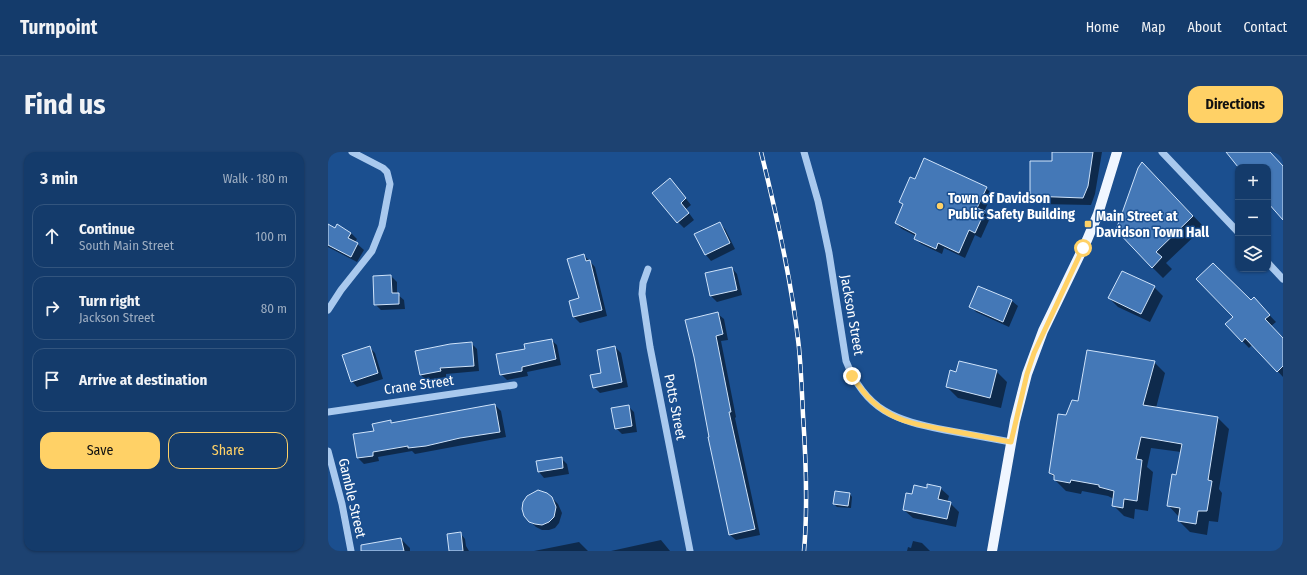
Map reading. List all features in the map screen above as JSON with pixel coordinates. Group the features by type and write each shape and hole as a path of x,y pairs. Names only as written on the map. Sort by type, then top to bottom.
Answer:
{"main road":[{"path":"992,551 1011,442 1027,374 1043,331 1098,214 1117,152"}],"street":[{"path":"328,310 341,290 372,250 382,226 390,184 387,172 383,168 352,152"},
{"name":"Jackson Street","path":"804,152 818,200 846,361 852,376 862,392 872,402 899,419 917,424 1011,442"},
{"path":"1162,152 1235,229"},
{"path":"1271,266 1283,279"},
{"name":"Potts Street","path":"648,269 643,283 642,294 650,348 690,551"},
{"name":"Crane Street","path":"328,412 514,384"},
{"name":"Gamble Street","path":"328,451 342,504 351,551"}],"building":[{"path":"1052,152 1093,152 1088,186 1083,198 1030,196 1030,161 1052,161"},
{"path":"1226,152 1270,152 1283,166 1283,220 1271,206 1271,164 1236,164"},
{"name":"Town of Davidson Public Safety Building","path":"924,158 987,187 977,208 985,211 975,233 969,230 959,253 938,243 936,249 914,239 916,234 895,223 903,204 899,202 910,177 915,179"},
{"path":"1142,162 1193,216 1156,252 1162,257 1152,268 1116,230 1138,168"},
{"path":"670,178 686,198 681,203 689,213 677,223 652,193"},
{"path":"720,222 730,243 705,255 694,234"},
{"path":"328,224 335,228 337,224 351,233 348,238 358,243 351,257 328,245"},
{"path":"584,254 586,261 590,260 602,310 573,317 569,301 579,298 567,259"},
{"path":"1213,263 1251,300 1254,297 1270,315 1265,319 1283,338 1283,366 1277,372 1245,338 1242,342 1225,324 1233,317 1196,279"},
{"path":"732,267 737,290 710,296 705,273"},
{"path":"1122,271 1155,286 1141,314 1108,298"},
{"path":"391,275 392,293 399,293 399,304 374,305 373,276"},
{"path":"978,286 1012,300 1003,322 969,307"},
{"path":"718,312 723,334 716,336 731,412 729,412 755,529 729,535 708,437 694,357 685,320"},
{"path":"552,339 556,359 522,367 522,371 500,375 496,354 525,349 524,344"},
{"path":"472,342 474,366 440,368 441,371 420,375 415,351 450,344"},
{"path":"370,346 378,373 351,382 342,355"},
{"path":"615,346 622,382 593,388 590,375 601,373 597,350"},
{"path":"1087,350 1155,361 1143,405 1218,417 1208,480 1212,481 1207,511 1198,511 1196,524 1178,521 1180,508 1167,506 1172,474 1176,475 1182,444 1141,437 1136,459 1142,460 1137,501 1124,499 1123,508 1112,506 1114,491 1099,487 1099,485 1071,480 1070,483 1054,480 1054,475 1049,473 1058,414 1066,415 1072,400 1078,401"},
{"path":"959,361 997,370 990,398 946,387 950,370 956,372"},
{"path":"495,404 500,432 460,438 426,446 408,448 408,446 373,452 373,456 357,458 353,434 374,431 372,424 391,420 391,423"},
{"path":"629,405 632,426 615,429 611,408"},
{"path":"562,457 563,468 538,472 536,461"},
{"path":"927,484 941,487 938,499 951,502 947,519 903,510 906,493 912,494 914,485 927,488"},
{"path":"538,490 547,493 552,497 556,507 554,517 549,522 542,525 529,522 524,516 522,509 523,502 527,496"},
{"path":"835,491 850,493 848,506 833,504"},
{"path":"461,532 463,551 449,551 447,534"},
{"path":"401,538 404,551 361,551 361,545"}],"railway":[{"path":"761,152 783,249 799,348 806,483 804,551"}],"place":[{"name":"Town of Davidson Public Safety Building","path":"940,206"},
{"name":"Main Street at Davidson Town Hall","path":"1088,224"}],"route":[{"path":"852,376 862,392 872,402 887,413 899,419 917,424 1011,442 1027,374 1034,353 1083,248"}]}
